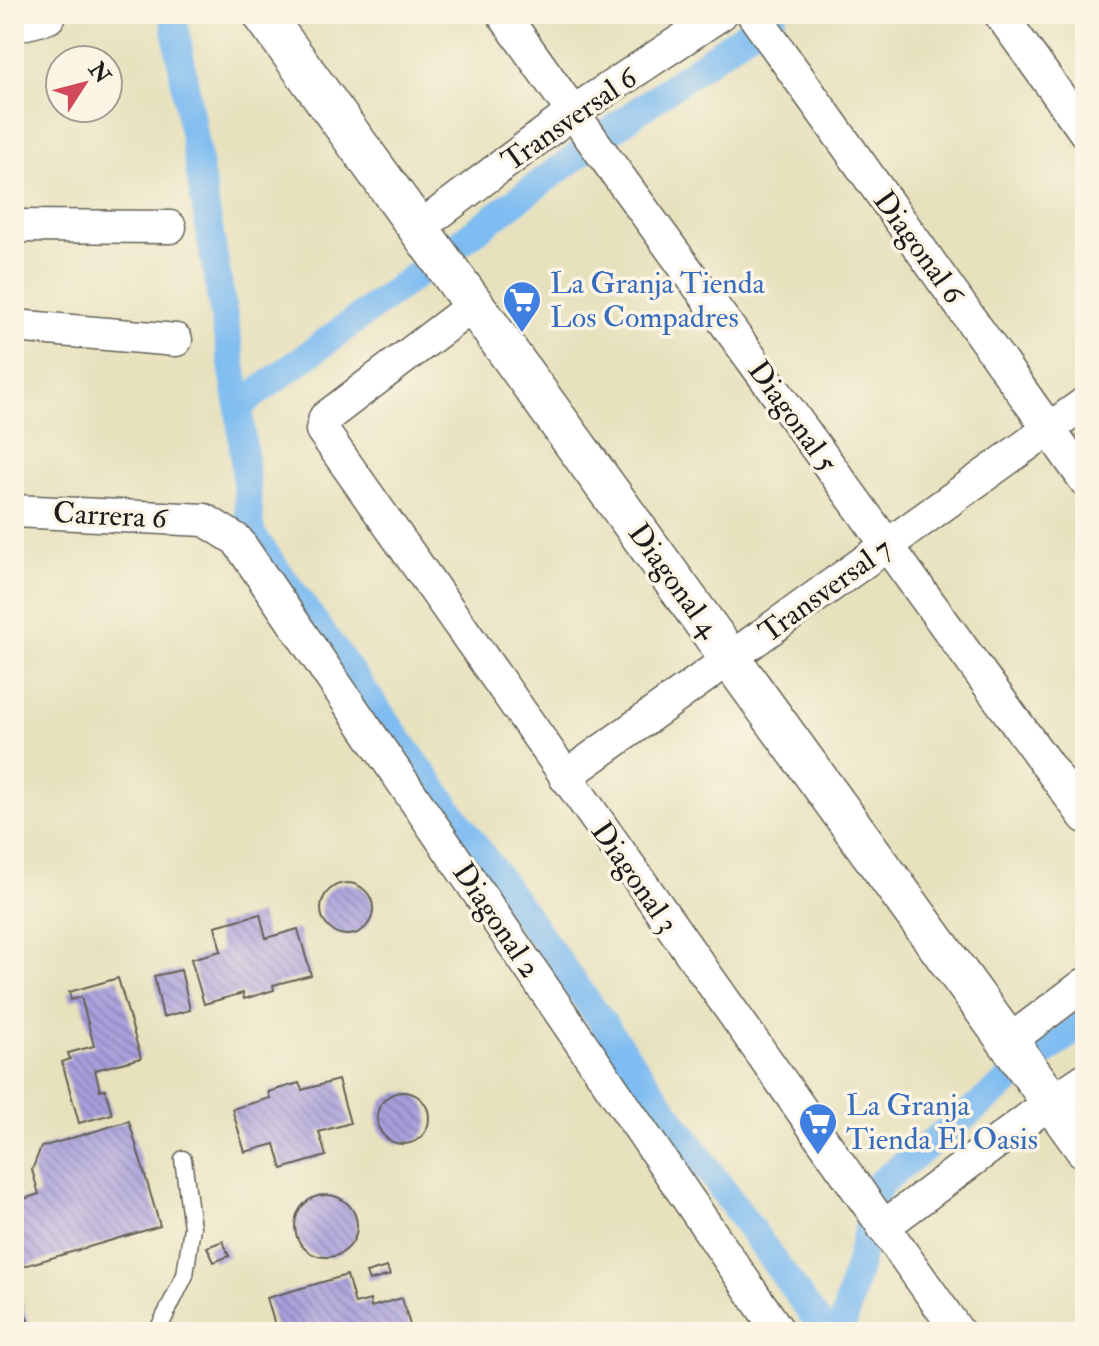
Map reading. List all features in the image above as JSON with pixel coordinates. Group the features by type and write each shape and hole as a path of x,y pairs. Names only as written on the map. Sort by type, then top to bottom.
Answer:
{"street":[{"path":"14,22 46,14"},
{"name":"Diagonal 4","path":"263,14 1085,1148"},
{"name":"Diagonal 5","path":"503,14 1085,817"},
{"name":"Transversal 6","path":"432,246 577,118 721,14"},
{"path":"1000,14 1085,132"},
{"name":"Diagonal 6","path":"760,24 1085,480"},
{"path":"14,226 170,227"},
{"name":"Diagonal 3","path":"475,304 325,418 322,430 325,438 958,1332"},
{"path":"14,326 176,340"},
{"name":"Transversal 7","path":"565,777 1085,403"},
{"name":"Carrera 6","path":"14,511 205,520"},
{"name":"Diagonal 2","path":"205,520 237,540 779,1332"},
{"path":"875,1215 1029,1070 1085,984"},
{"path":"1029,1070 1085,1079"}],"lane":[{"path":"157,1332 185,1275 192,1227 183,1159"}],"building":[{"path":"347,883 365,891 373,909 365,927 347,935 329,927 321,909 329,891"},
{"path":"260,914 266,938 298,929 311,975 273,985 274,990 244,999 243,993 204,1004 191,959 221,951 215,926"},
{"path":"181,970 190,1010 163,1017 154,976"},
{"path":"118,978 141,1058 95,1070 100,1090 105,1089 112,1114 79,1123 62,1062 70,1059 68,1053 94,1046 81,997 71,1000 69,992"},
{"path":"338,1080 350,1123 319,1132 326,1156 282,1169 275,1144 245,1152 232,1109 270,1098 268,1092 299,1083 302,1090"},
{"path":"403,1092 421,1100 429,1118 421,1136 403,1144 385,1136 377,1118 385,1100"},
{"path":"129,1121 160,1226 14,1269 14,1202 39,1194 32,1170 41,1147"},
{"path":"326,1195 338,1197 348,1204 355,1214 355,1238 348,1248 338,1255 326,1257 314,1255 304,1248 297,1238 295,1226 297,1214 304,1204 314,1197"},
{"path":"223,1241 229,1256 214,1262 207,1247"},
{"path":"387,1267 390,1275 369,1281 366,1273"},
{"path":"347,1275 355,1304 370,1300 371,1307 402,1298 412,1332 277,1332 267,1298"},
{"path":"15,1278 31,1332 14,1332"}],"waterway":[{"path":"173,14 239,406 251,534 825,1332"},
{"path":"239,406 773,14"},
{"path":"841,1332 879,1184 1085,1021"}],"place":[{"name":"La Granja Tienda Los Compadres","path":"522,334"},
{"name":"La Granja Tienda El Oasis","path":"818,1156"}]}
